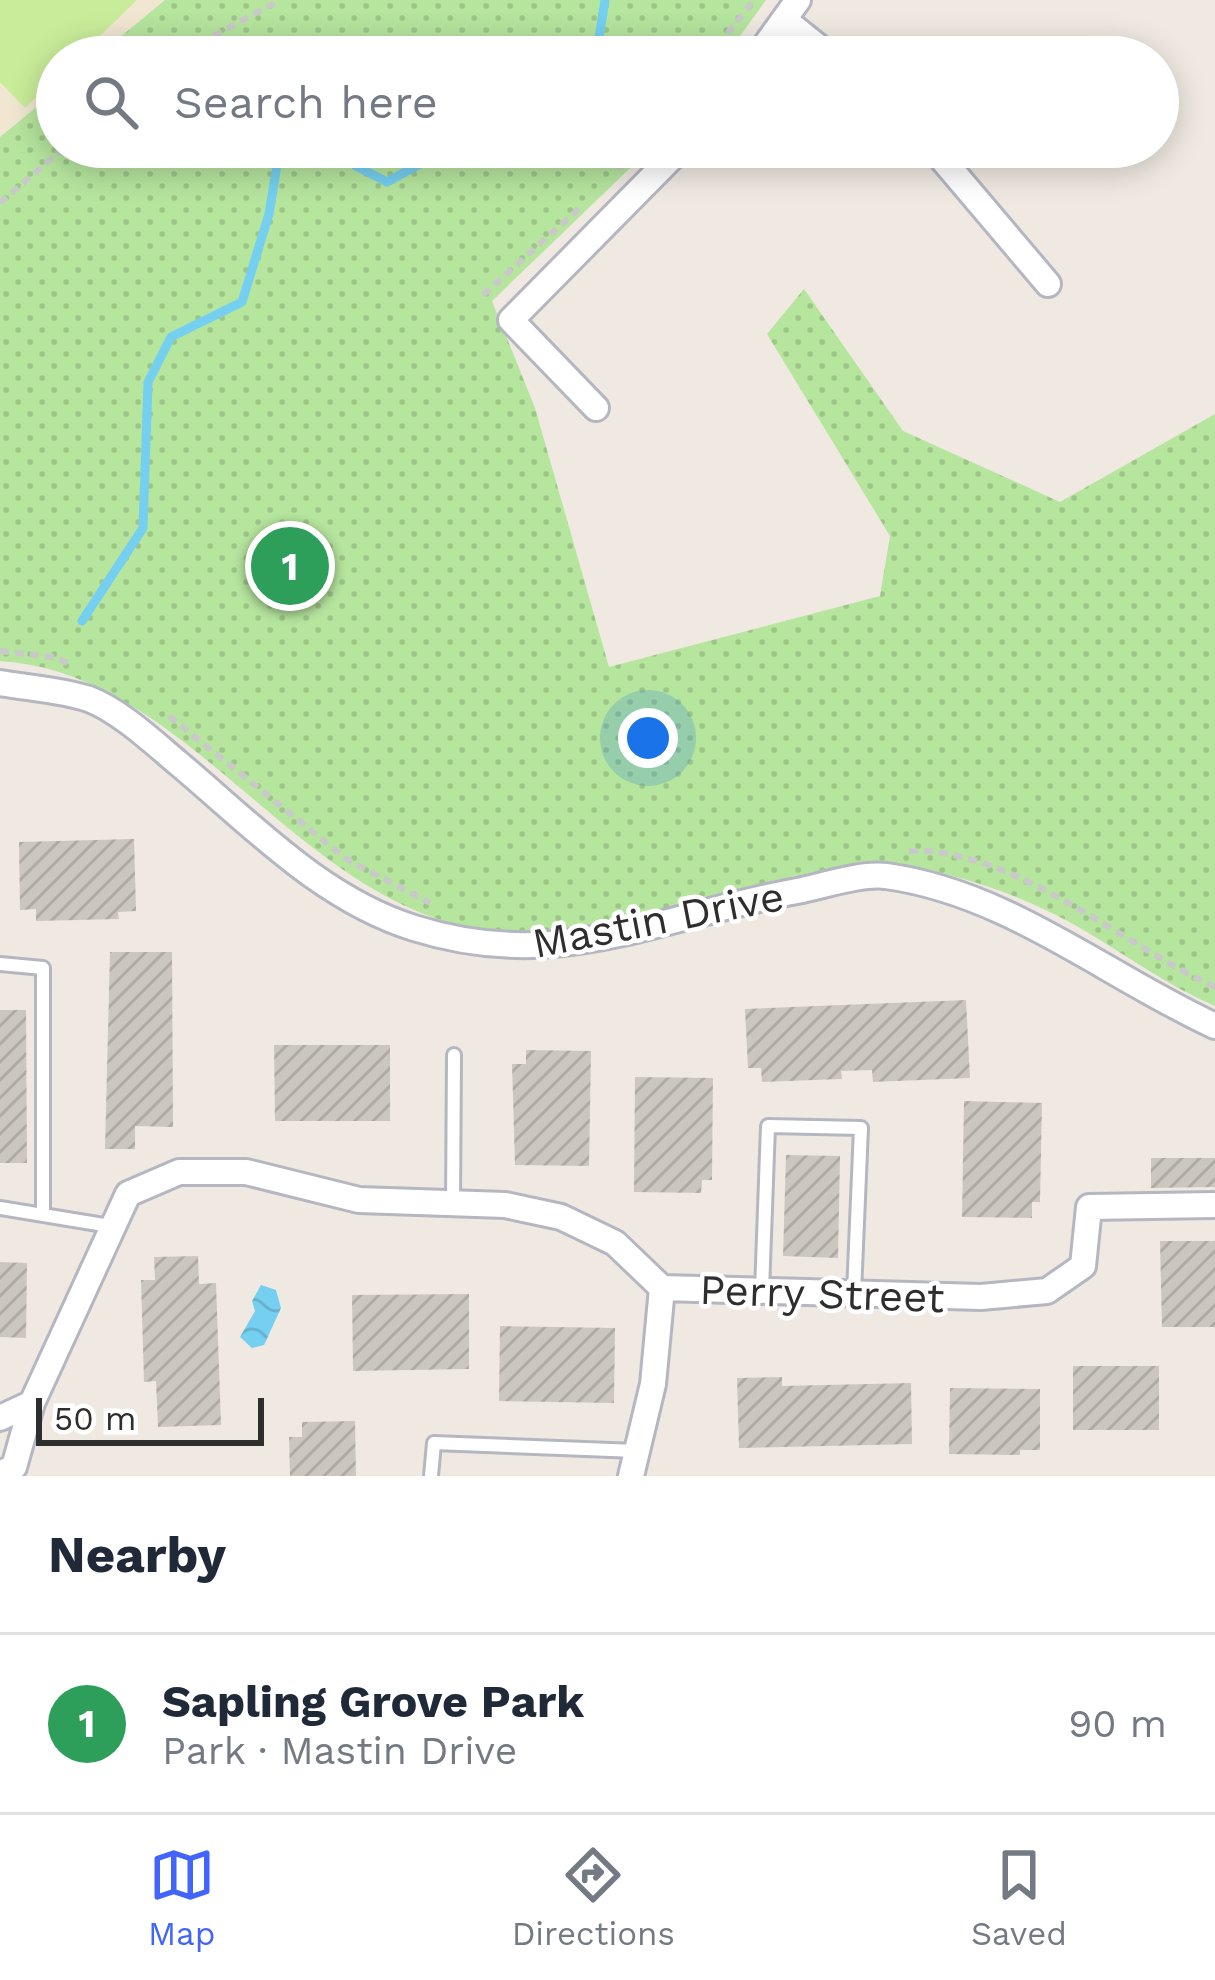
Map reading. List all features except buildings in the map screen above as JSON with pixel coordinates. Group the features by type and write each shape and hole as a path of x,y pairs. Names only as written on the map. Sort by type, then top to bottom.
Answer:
{"street":[{"path":"773,36 792,10 814,36"},
{"path":"596,408 511,320 661,168"},
{"path":"950,168 1048,284"},
{"name":"Mastin Drive","path":"0,682 92,700 152,741 327,888 414,928 520,950 604,939 781,894 882,875 975,900 1031,924 1158,1000 1215,1026"},
{"name":"Perry Street","path":"0,1474 14,1467 32,1403 128,1194 179,1172 246,1172 359,1200 506,1205 561,1217 616,1243 662,1288 762,1292 981,1297 1047,1291 1083,1266 1089,1207 1215,1205"},
{"path":"634,1464 653,1384 662,1288"},
{"path":"0,1418 32,1403"}],"lane":[{"path":"0,964 43,968 44,1215"},
{"path":"453,1204 454,1055"},
{"path":"762,1292 768,1126 791,1126 861,1128 854,1294"},
{"path":"0,1208 110,1226"},
{"path":"430,1476 434,1443 634,1464"}],"path":[{"path":"213,36 280,0"},
{"path":"726,36 754,0"},
{"path":"0,202 40,168"},
{"path":"606,184 619,168"},
{"path":"484,295 590,199"},
{"path":"0,651 54,657 87,672"},
{"path":"161,712 348,860 431,903 450,907"},
{"path":"896,852 919,851 996,869 1101,920 1215,986"}],"shaded area":[{"path":"0,0 165,0 121,36 36,36 36,107 0,137"}],"green space":[{"path":"0,0 137,0 100,36 36,36 36,97 25,108 0,82"},
{"path":"165,0 766,0 740,36 121,36"},
{"path":"36,107 36,168 630,168 492,301 535,408 609,667 880,596 890,536 767,334 804,289 903,431 1060,502 1215,414 1215,1006 1034,905 983,885 903,866 840,866 589,927 502,932 458,925 396,902 339,867 179,738 123,701 64,674 0,661 0,137"}],"water":[{"path":"261,1285 276,1290 281,1308 264,1345 252,1348 240,1337 255,1311 252,1301"}],"waterway":[{"path":"599,36 605,0"},
{"path":"82,621 143,528 148,382 171,337 242,302 269,214 277,168"},
{"path":"360,168 387,182 413,168"}],"place":[{"name":"Sapling Grove Park","path":"290,566"}]}
